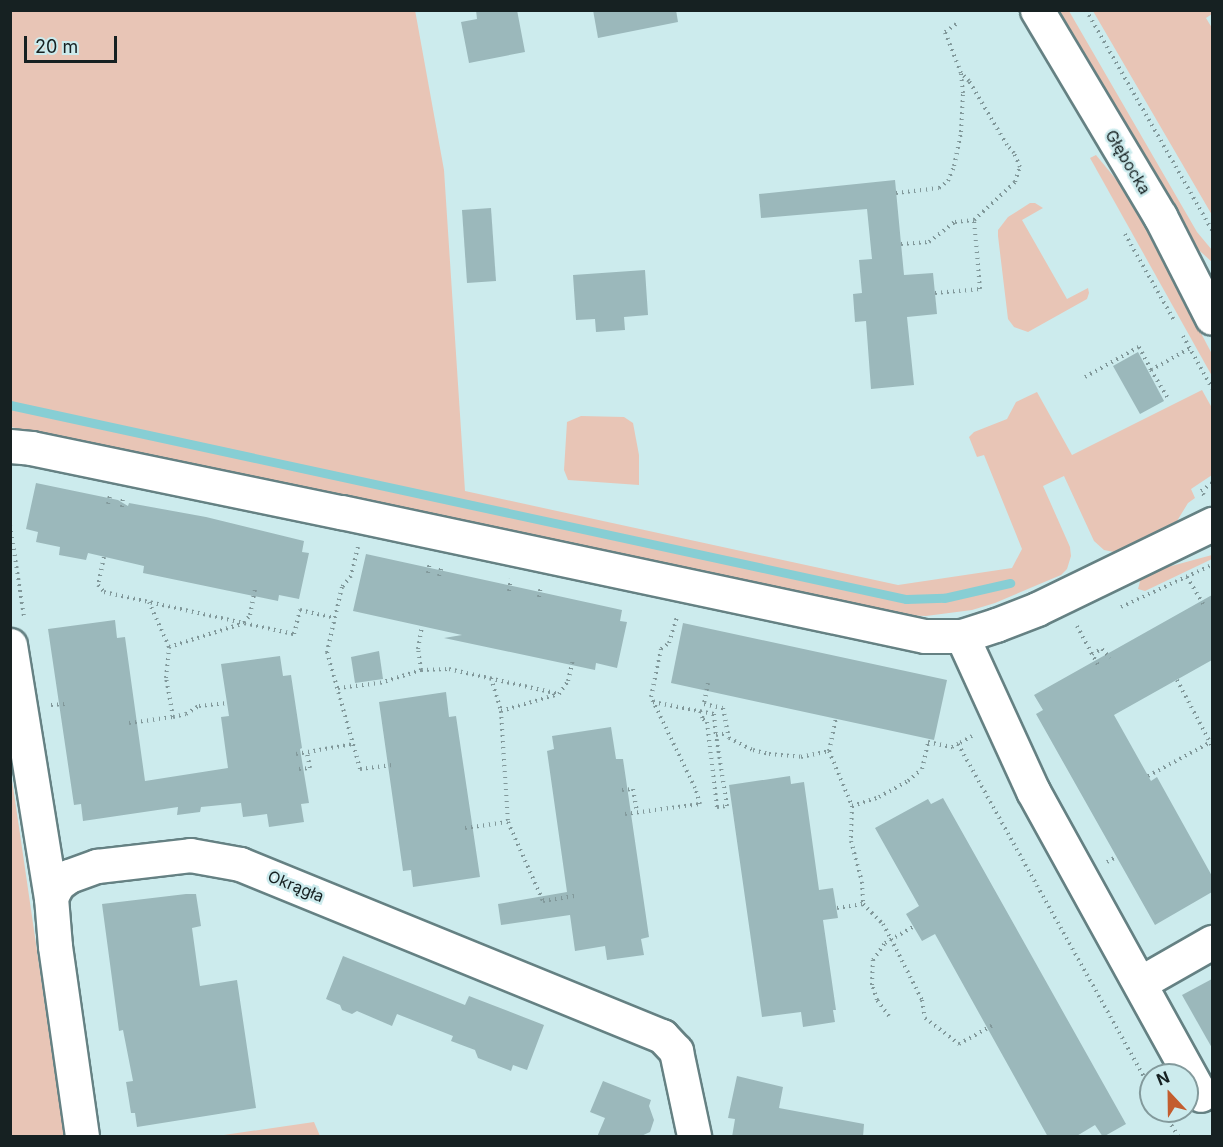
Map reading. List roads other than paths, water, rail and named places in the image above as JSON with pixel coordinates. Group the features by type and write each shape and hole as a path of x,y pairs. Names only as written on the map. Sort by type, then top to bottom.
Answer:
{"street":[{"name":"Głębocka","path":"1037,10 1160,216 1211,312"},
{"path":"10,446 31,448 396,523 925,636 962,636 1037,609 1212,524"},
{"path":"962,636 1033,791 1201,1095"},
{"path":"10,645 51,897 55,946 82,1137"},
{"name":"Okrągła","path":"51,897 58,884 69,876 97,866 190,855 240,864 662,1036 676,1052 694,1137"},
{"path":"1140,983 1212,942"}],"waterway":[{"path":"10,405 906,599 944,598 1010,583"}]}
